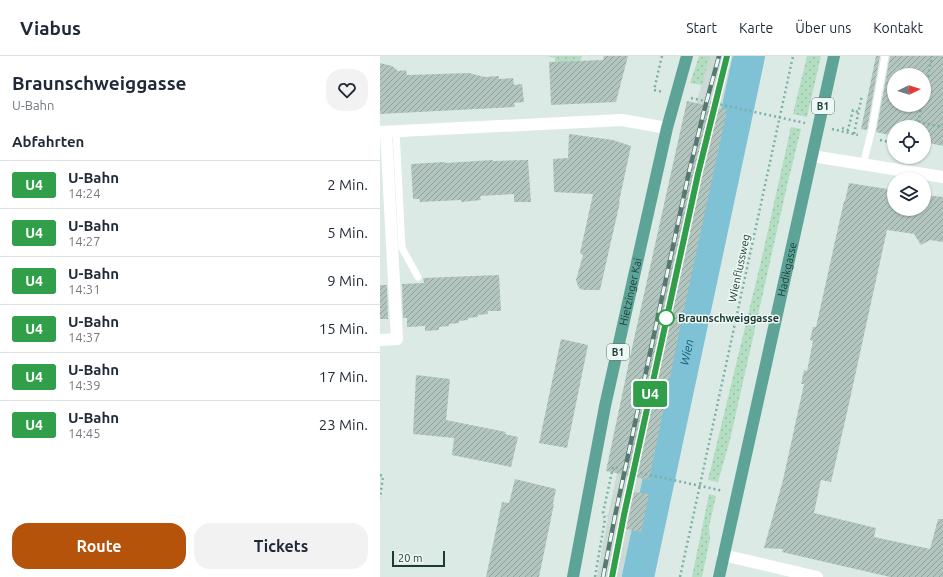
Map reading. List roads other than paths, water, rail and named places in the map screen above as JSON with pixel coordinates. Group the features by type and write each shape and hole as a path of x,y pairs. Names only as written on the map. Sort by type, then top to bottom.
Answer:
{"main road":[{"name":"Hietzinger Kai","path":"573,577 605,406 668,128 687,56"},
{"name":"Hadikgasse","path":"718,577 834,56"}],"street":[{"path":"380,340 397,339 388,132 622,120 668,128"},
{"path":"812,156 943,177"},
{"path":"723,556 816,577"}],"lane":[{"path":"863,165 872,129 885,56"},
{"path":"388,132 402,248 418,277"}],"waterway":[{"name":"Wien","path":"638,577 749,56"}],"railway":[{"path":"603,577 689,172 719,56"},
{"path":"612,577 624,515 698,174 727,56"}],"metro line":[{"name":"U4","path":"612,577 624,515 698,174 727,56"}],"place":[{"name":"Braunschweiggasse","path":"666,318"}]}
